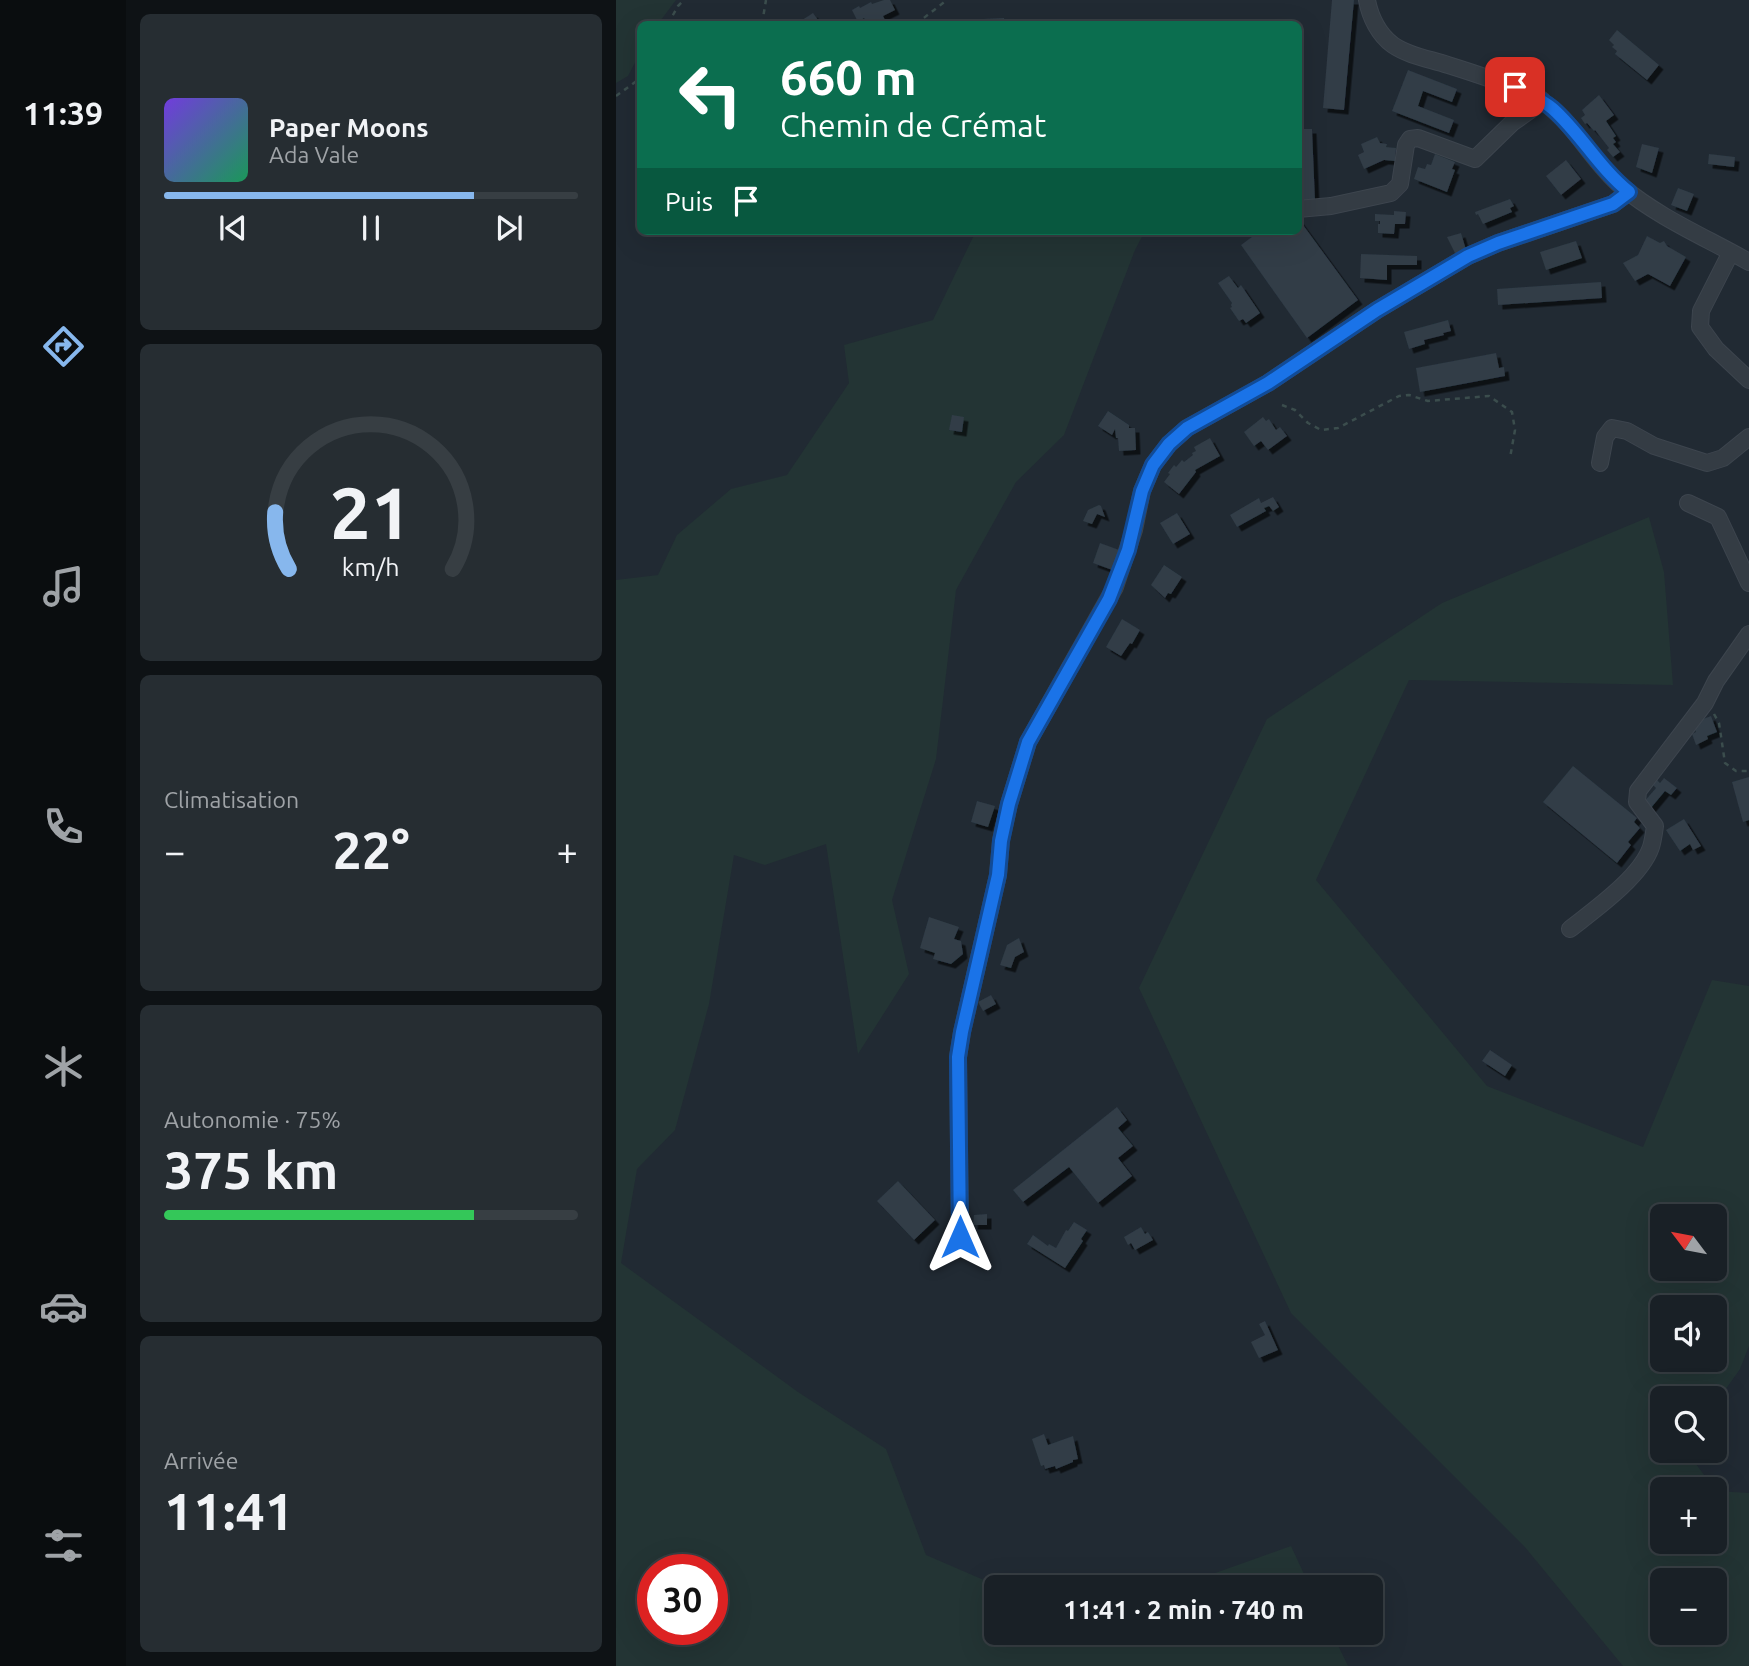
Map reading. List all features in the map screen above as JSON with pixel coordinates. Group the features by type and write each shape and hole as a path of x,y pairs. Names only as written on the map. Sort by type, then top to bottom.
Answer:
{"street":[{"path":"1367,0 1370,15 1392,44 1408,52 1489,77 1542,100 1561,117 1610,175 1629,192 1749,262"},
{"path":"1302,209 1331,206 1391,193 1400,184 1406,145 1410,139 1418,138 1475,159 1512,123 1542,100"},
{"path":"960,1237 958,1057 998,875 1001,841 1009,804 1028,742 1115,587 1142,491 1153,465 1169,444 1187,428 1268,383 1441,270 1498,243 1613,204 1629,192"},
{"path":"1731,252 1701,311 1700,327 1716,349 1749,380"},
{"path":"1600,463 1605,436 1612,428 1627,431 1654,446 1707,463 1723,458 1749,437"},
{"path":"1688,503 1718,517 1749,583"},
{"path":"1570,929 1637,870 1651,849 1655,826 1637,802 1638,791 1705,703 1716,681 1749,634"}],"path":[{"path":"670,21 684,0"},
{"path":"762,21 766,0"},
{"path":"920,21 947,0"},
{"path":"616,96 637,81"},
{"path":"1282,405 1295,410 1308,423 1321,430 1338,428 1399,396 1409,395 1428,401 1489,396 1512,412 1515,430 1510,458"},
{"path":"1705,703 1719,723 1726,763 1736,771 1749,771"}],"shaded area":[{"path":"616,0 676,0 660,21 637,21 637,59 628,76 616,83"},
{"path":"974,235 1143,235 1064,435 1016,482 956,590 936,759 892,900 909,974 858,1054 826,844 765,865 734,855 709,1004 675,1130 637,1169 621,1263 798,1392 886,1449 926,1555 984,1580 984,1645 1338,1645 1348,1666 616,1666 616,580 658,575 677,535 731,489 787,475 849,383 844,345 933,320"},
{"path":"1649,517 1664,572 1673,685 1409,680 1316,880 1487,1086 1643,1147 1712,980 1749,986 1749,1346 1740,1369 1727,1387 1650,1386 1650,1463 1695,1463 1706,1477 1650,1477 1650,1554 1727,1554 1727,1492 1749,1493 1749,1666 1623,1666 1524,1546 1291,1313 1139,988 1267,719 1442,603"},
{"path":"1291,1546 1304,1575 1210,1575"}],"building":[{"path":"890,0 895,10 883,16 886,21 866,21 864,18 858,21 852,10 871,2"},
{"path":"1332,0 1354,0 1344,110 1323,108"},
{"path":"813,13 819,21 801,21"},
{"path":"1004,18 1004,21 962,21"},
{"path":"1617,30 1659,65 1647,80 1615,54 1617,51 1609,40"},
{"path":"1408,70 1457,89 1452,102 1423,91 1418,106 1454,120 1449,133 1392,111"},
{"path":"1599,95 1614,115 1606,121 1616,136 1613,138 1616,142 1613,144 1620,152 1613,157 1595,130 1581,118 1585,115 1582,110"},
{"path":"1302,129 1312,129 1315,201 1302,202"},
{"path":"1377,137 1380,143 1387,144 1386,147 1396,148 1395,161 1384,160 1364,169 1358,155 1364,152 1361,144"},
{"path":"1642,144 1659,148 1652,173 1636,167"},
{"path":"1435,154 1455,162 1447,192 1414,179 1418,167 1425,169 1427,164 1431,165"},
{"path":"1709,154 1735,157 1734,167 1708,164"},
{"path":"1566,160 1581,179 1561,195 1546,176"},
{"path":"1678,188 1694,194 1687,211 1671,205"},
{"path":"1510,199 1514,206 1510,208 1512,212 1483,224 1478,214 1476,215 1475,212"},
{"path":"1394,211 1406,212 1405,224 1395,224 1394,234 1378,233 1380,221 1375,221 1375,214 1394,215"},
{"path":"1302,223 1358,300 1307,338 1241,245 1255,235 1302,235"},
{"path":"1461,233 1467,253 1457,257 1447,237"},
{"path":"1647,236 1660,243 1664,241 1667,246 1686,257 1670,286 1648,274 1635,281 1623,263 1638,255"},
{"path":"1576,241 1582,258 1546,270 1540,252"},
{"path":"1361,254 1417,256 1417,265 1387,265 1387,280 1360,278"},
{"path":"1229,276 1238,288 1241,285 1260,313 1246,323 1243,319 1239,321 1230,308 1232,303 1218,283"},
{"path":"1601,282 1602,298 1498,305 1497,289"},
{"path":"1448,320 1451,331 1424,340 1425,344 1409,349 1404,332"},
{"path":"1496,353 1499,368 1504,367 1505,376 1420,392 1416,368"},
{"path":"1108,411 1129,425 1129,428 1135,428 1136,450 1119,451 1115,429 1112,435 1098,426"},
{"path":"952,415 964,417 962,432 949,430"},
{"path":"1263,417 1266,421 1269,419 1276,430 1280,427 1287,436 1268,450 1261,441 1254,446 1244,432"},
{"path":"1210,438 1220,456 1195,470 1179,494 1164,482 1170,474 1168,473 1174,465 1176,467 1182,460 1184,462 1193,455 1196,451 1194,447"},
{"path":"1273,497 1279,507 1273,511 1269,506 1264,508 1266,511 1237,527 1230,515 1259,498 1261,503"},
{"path":"1099,505 1105,517 1097,514 1092,524 1083,521 1088,510"},
{"path":"1177,513 1190,534 1173,544 1160,523"},
{"path":"1100,543 1122,551 1115,571 1093,563"},
{"path":"1164,565 1182,577 1171,594 1168,593 1165,598 1151,585"},
{"path":"1122,619 1140,630 1121,656 1106,647"},
{"path":"1711,716 1717,732 1696,745 1692,734 1696,732 1693,723"},
{"path":"1573,766 1637,818 1634,822 1640,828 1628,842 1631,845 1617,863 1543,802"},
{"path":"1749,777 1749,820 1743,822 1732,782"},
{"path":"1664,778 1677,788 1671,795 1665,791 1650,809 1643,803 1656,788 1653,785 1657,780 1660,783"},
{"path":"977,801 995,806 988,827 971,822"},
{"path":"1684,819 1701,846 1693,850 1690,844 1680,851 1666,830"},
{"path":"929,917 959,927 954,939 961,941 963,954 951,964 933,959 935,953 920,948"},
{"path":"1019,938 1024,952 1015,957 1011,968 1000,965 1007,945"},
{"path":"991,995 996,1004 983,1011 978,1002"},
{"path":"1490,1050 1512,1065 1505,1076 1482,1061"},
{"path":"1117,1107 1127,1120 1118,1128 1133,1146 1118,1158 1132,1176 1098,1203 1069,1167 1023,1202 1013,1190"},
{"path":"898,1181 935,1220 914,1240 877,1201"},
{"path":"987,1214 987,1225 973,1225 974,1215"},
{"path":"1074,1222 1087,1230 1065,1268 1027,1244 1033,1235 1048,1246 1049,1244 1056,1248"},
{"path":"1141,1227 1153,1240 1135,1250 1131,1243 1128,1245 1124,1237"},
{"path":"1265,1321 1278,1350 1259,1358 1251,1342 1265,1335 1259,1324"},
{"path":"1044,1434 1048,1445 1073,1436 1078,1459 1056,1469 1055,1466 1045,1469 1044,1465 1041,1466 1032,1439"}],"route":[{"path":"960,1237 958,1057 998,875 1001,841 1009,804 1028,742 1115,587 1142,491 1153,465 1169,444 1187,428 1268,383 1441,270 1498,243 1613,204 1629,192 1610,175 1555,110 1542,100 1515,87"}]}
